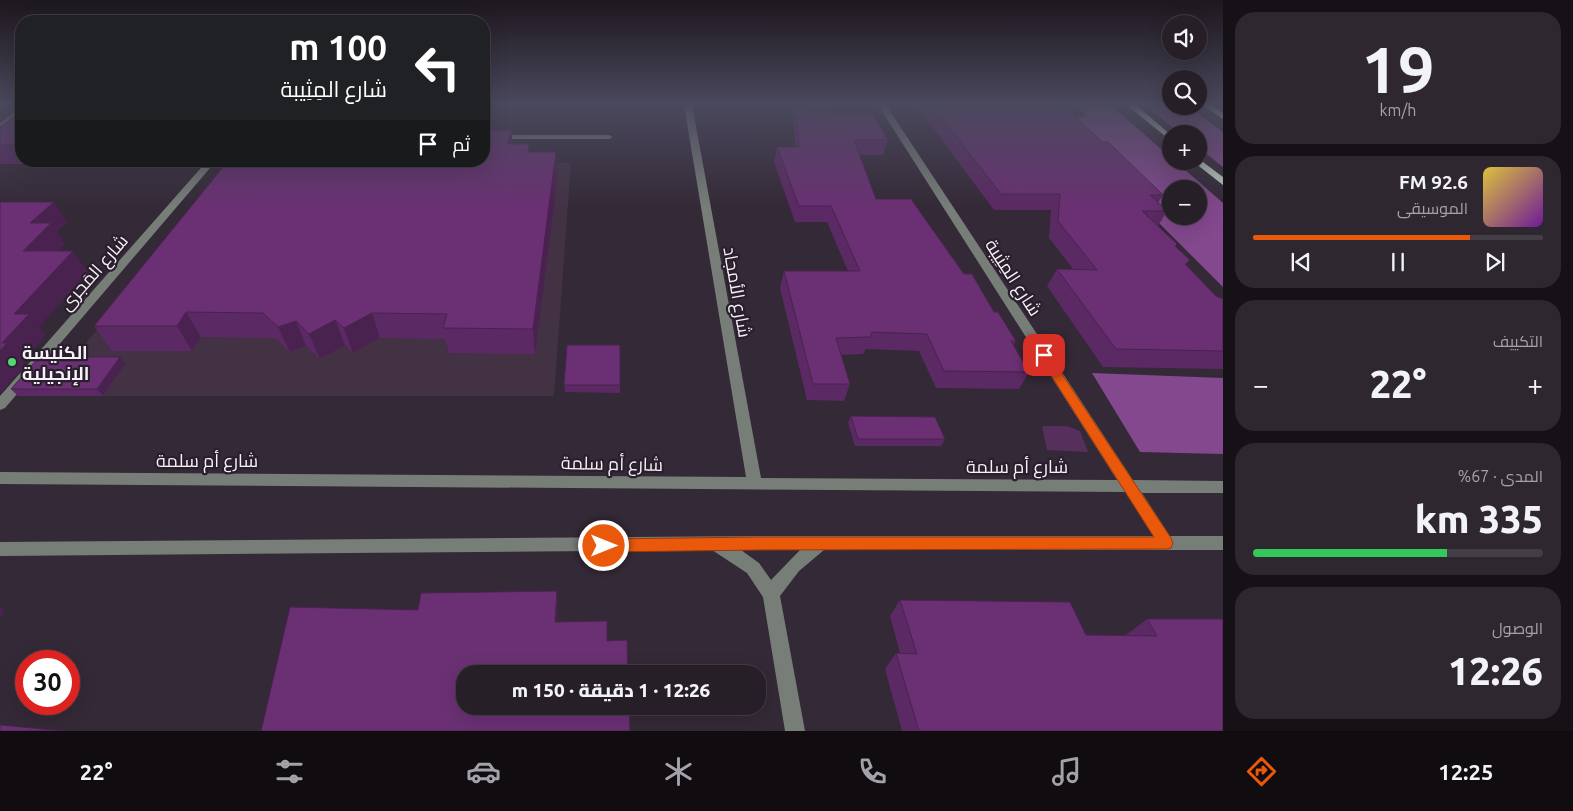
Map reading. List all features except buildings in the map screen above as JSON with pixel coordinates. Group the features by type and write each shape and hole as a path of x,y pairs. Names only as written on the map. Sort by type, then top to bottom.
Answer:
{"main road":[{"path":"1207,169 1223,182"}],"street":[{"name":"شارع الأمجاد","path":"694,139 755,485"},
{"name":"شارع المِثِيبة","path":"904,139 1166,543"},
{"name":"شارع المَجرى","path":"0,405 207,167"},
{"name":"شارع أم سلمة","path":"0,478 1223,487"},
{"path":"0,549 821,543 1223,543"},
{"path":"771,594 785,574 801,557 821,543"},
{"path":"712,544 727,550 753,568 771,594 795,731"}],"shaded area":[{"path":"1085,139 1150,139 1162,150 1162,170 1185,170 1197,180 1162,180 1162,225 1207,225 1207,189 1223,203 1223,287 1152,216"},
{"path":"1207,139 1223,139 1223,167 1207,154"},
{"path":"490,163 571,163 554,396 41,396 235,167 490,167"},
{"path":"1092,373 1223,378 1223,454 1140,452"},
{"path":"1042,426 1067,426 1080,431 1088,452 1047,450"}],"place":[{"name":"الكنيسة الإنجيلية","path":"12,362"}],"route":[{"path":"604,546 759,543 1166,543 1044,355"}]}
